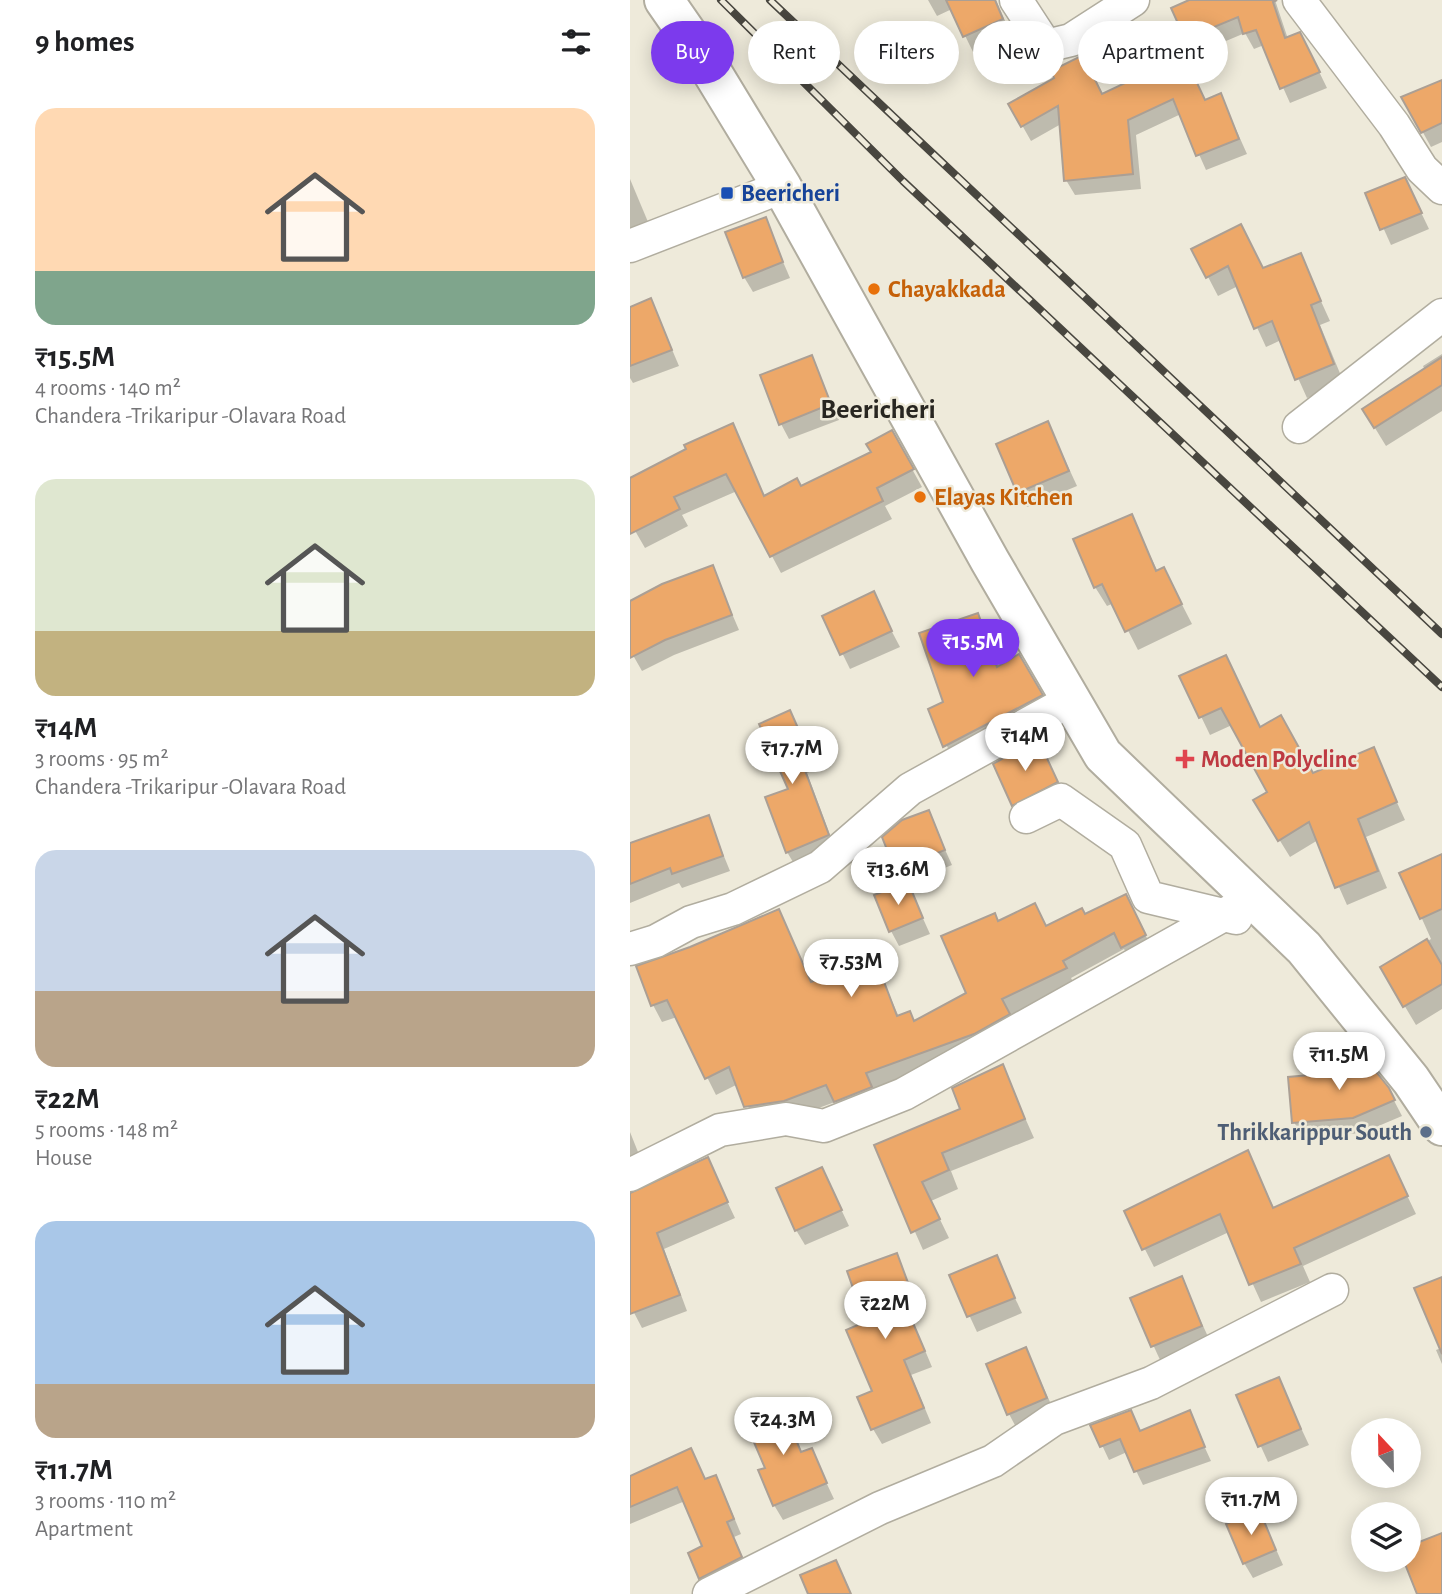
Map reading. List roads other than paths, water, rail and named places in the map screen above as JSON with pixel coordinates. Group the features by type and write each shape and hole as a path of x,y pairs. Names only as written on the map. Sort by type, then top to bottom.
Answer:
{"main road":[{"path":"664,0 698,49 782,187 984,549 1103,755 1239,906 1290,934 1411,1080 1442,1126"}],"street":[{"path":"1016,0 1046,46 1071,40 1133,0"},
{"path":"1299,0 1394,125 1422,169 1442,188"},
{"path":"630,246 782,187"},
{"path":"1299,427 1442,315"},
{"path":"630,949 656,941 691,922 733,909 820,867 910,789 1071,700"},
{"path":"1026,817 1062,800 1125,845 1148,897 1239,906"},
{"path":"630,1175 720,1130 786,1119 824,1126 904,1094 1239,906"},
{"path":"709,1594 880,1508 992,1461 1054,1419 1151,1383 1332,1290"}],"railway":[{"path":"721,0 903,181 1442,687"},
{"path":"770,0 1442,634"}],"place":[{"name":"Beericheri","path":"727,193"},
{"name":"Chayakkada","path":"874,289"},
{"name":"Elayas Kitchen","path":"920,497"},
{"name":"Moden Polyclinc","path":"1185,759"},
{"name":"Thrikkarippur South","path":"1426,1132"}],"district":[{"name":"Beericheri","path":"878,408"}]}
